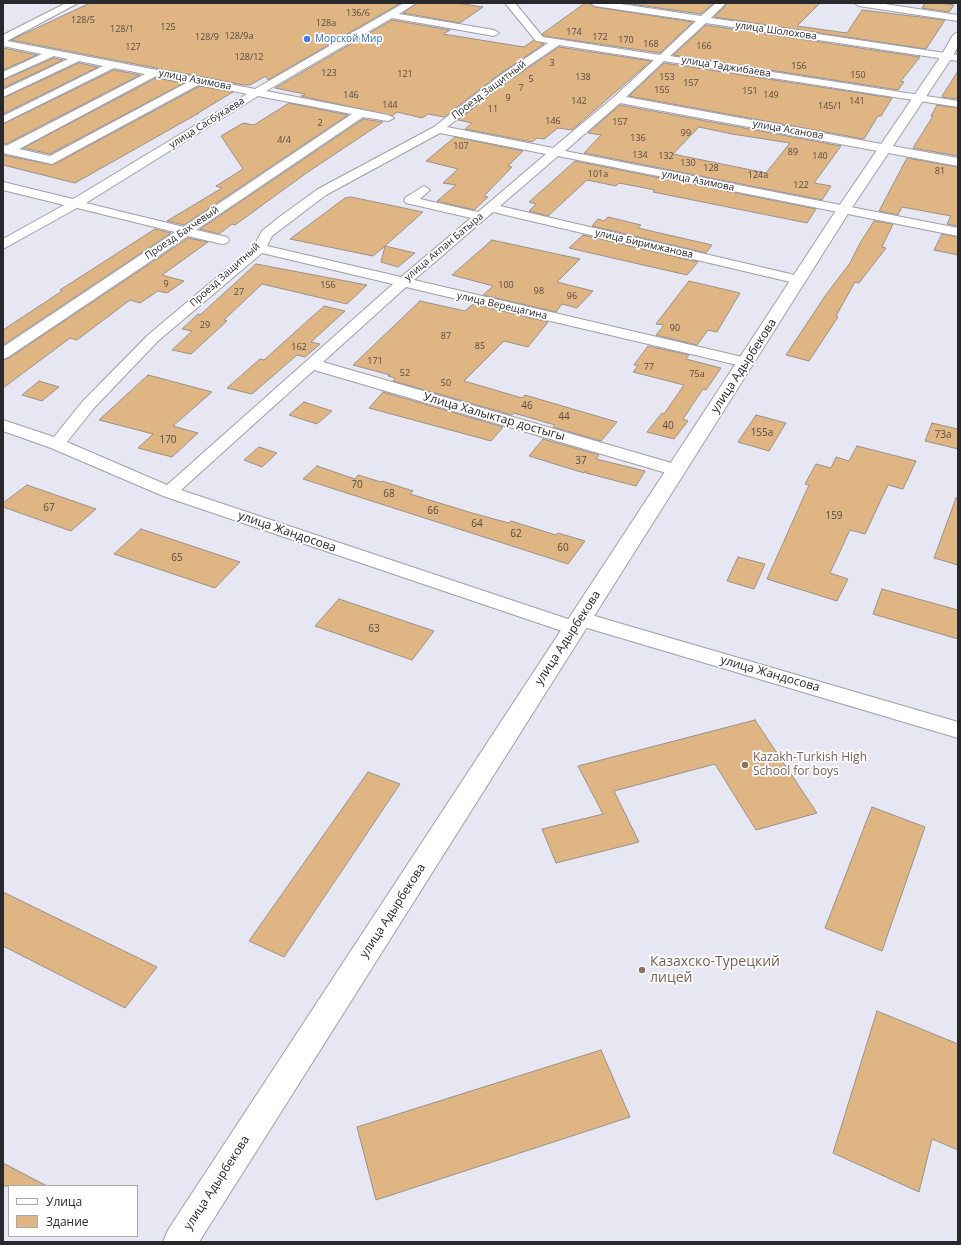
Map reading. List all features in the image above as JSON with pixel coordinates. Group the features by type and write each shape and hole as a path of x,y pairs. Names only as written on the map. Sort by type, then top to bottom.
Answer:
{"main road":[{"name":"улица Адырбекова","path":"180,1242 844,209 920,98 953,57 958,35"}],"street":[{"path":"3,39 73,3"},
{"name":"улица Сасбукаева","path":"3,245 76,203 257,92 411,3"},
{"name":"улица Таджибаева","path":"510,3 540,39 664,57 958,104"},
{"name":"улица Шолохова","path":"595,3 953,57"},
{"name":"улица Акпан Батыра","path":"169,492 402,283 618,99 722,3"},
{"path":"859,3 958,18"},
{"path":"390,15 494,33"},
{"name":"Проезд Защитный","path":"57,444 88,405 153,338 259,248 267,234 322,192 438,129 502,78 557,42"},
{"name":"улица Азимова","path":"3,43 388,118"},
{"path":"3,76 54,52"},
{"path":"3,94 79,57"},
{"path":"3,120 114,64"},
{"path":"6,149 156,72"},
{"path":"6,149 52,160 198,81"},
{"name":"улица Асанова","path":"618,99 958,162"},
{"name":"Проезд Бахчевый","path":"3,354 361,113"},
{"name":"улица Азимова","path":"438,129 958,232"},
{"path":"3,186 222,240"},
{"path":"424,190 410,200 485,212"},
{"name":"улица Биримжанова","path":"485,212 799,280"},
{"name":"улица Верещагина","path":"259,248 402,283 746,362"},
{"name":"Улица Халыктар достыгы","path":"311,364 676,470"},
{"name":"улица Жандосова","path":"3,425 57,444 169,492 578,623 958,730"}],"building":[{"path":"90,3 401,3 268,80 266,76 250,85 11,40"},
{"path":"417,3 456,3 483,7 460,23 403,13"},
{"path":"585,3 589,3 595,7 693,22 660,53 544,36 542,34"},
{"path":"624,3 714,3 701,14"},
{"path":"728,3 820,3 797,26 847,33 862,10 945,20 926,49 714,17"},
{"path":"925,3 954,5 949,12 922,8"},
{"path":"392,20 450,30 443,34 524,47 534,40 544,44 497,76 444,117 428,114 422,118 397,112 392,116 301,96 305,94 275,88"},
{"path":"706,25 920,57 901,81 904,82 898,90 673,55"},
{"path":"559,47 651,61 572,130 558,128 544,139 537,138 532,142 465,129 472,123 458,120 507,82"},
{"path":"3,48 37,55 3,70"},
{"path":"54,58 63,60 3,88 3,80"},
{"path":"79,63 98,67 3,114 3,98"},
{"path":"664,63 892,98 881,116 878,116 864,139 629,96"},
{"path":"114,70 140,75 6,144 3,144 3,124"},
{"path":"958,71 958,99 942,97 942,96"},
{"path":"156,78 184,83 50,154 23,148"},
{"path":"200,86 233,92 199,113 75,183 3,165 3,155 53,165"},
{"path":"289,103 348,115 184,225 167,221 222,188 216,186 243,169 221,136 243,123 254,125"},
{"path":"620,105 841,146 814,183 831,186 822,200 584,153 601,135 588,133","holes":["699,127 790,143 766,173 673,154"]},
{"path":"937,105 958,108 958,156 913,148 933,116 931,116"},
{"path":"363,119 383,122 305,174 235,225 232,224 219,234 200,229"},
{"path":"455,137 523,151 508,166 512,167 484,196 488,197 474,210 437,201 456,185 443,183 458,169 426,161"},
{"path":"907,158 958,167 958,226 947,224 951,216 902,207 898,215 879,211"},
{"path":"575,161 816,209 807,223 653,192 655,190 619,183 616,186 587,180 548,216 529,211 536,204 529,202"},
{"path":"351,197 423,212 373,256 290,239 345,198"},
{"path":"608,217 641,225 638,228 712,245 706,253 592,226 598,219 604,221"},
{"path":"874,221 893,224 882,247 886,248 859,283 855,282 836,316 838,317 809,361 786,355 825,296 850,263 860,243"},
{"path":"155,229 171,233 3,345 3,330 62,291 60,290"},
{"path":"942,234 958,237 958,255 934,250"},
{"path":"583,235 698,262 687,275 569,248"},
{"path":"188,238 208,242 162,275 184,281 167,293 158,291 140,303 130,300 77,340 70,338 3,388 3,360 9,358"},
{"path":"492,240 580,259 557,282 593,291 577,308 562,304 556,312 483,295 493,286 452,275"},
{"path":"385,246 415,253 398,267 381,262"},
{"path":"256,264 367,285 347,304 262,284 224,320 227,321 191,354 172,350 192,331 182,329 198,314 200,315"},
{"path":"689,281 740,293 717,332 708,330 697,345 656,335 664,325 656,324"},
{"path":"420,301 465,311 473,304 548,322 528,347 504,341 464,381 522,398 525,395 617,422 601,441 553,427 555,425 514,413 512,415 393,381 395,378 388,376 390,375 353,365"},
{"path":"324,306 345,311 311,342 320,344 305,357 297,355 252,394 227,388 260,359 264,360"},
{"path":"648,346 689,355 686,359 721,368 706,390 703,389 683,419 688,421 674,439 647,432 662,413 664,414 684,385 633,372 638,366 634,365"},
{"path":"148,375 212,392 173,426 198,433 172,457 138,448 153,434 99,420"},
{"path":"39,381 59,387 42,401 22,395"},
{"path":"383,392 503,427 491,441 369,408"},
{"path":"304,402 332,411 317,424 289,415"},
{"path":"756,415 786,423 769,451 738,442"},
{"path":"932,423 958,429 958,449 925,441"},
{"path":"543,439 599,455 596,459 645,471 636,486 586,473 586,471 584,473 529,456"},
{"path":"857,446 916,461 903,489 888,485 865,534 850,530 830,573 848,579 837,601 767,579 809,485 805,484 816,464 831,468 836,457 849,461"},
{"path":"259,447 277,453 262,467 244,460"},
{"path":"317,466 355,479 358,475 381,482 382,481 413,491 410,494 472,513 509,523 511,521 556,535 558,533 585,541 568,564 303,479"},
{"path":"27,485 96,509 71,531 3,507 3,503"},
{"path":"956,498 958,498 958,565 934,558"},
{"path":"141,529 240,562 215,588 114,554"},
{"path":"738,557 765,564 754,589 727,581"},
{"path":"882,589 958,610 958,639 873,614"},
{"path":"339,599 434,631 412,660 315,626"},
{"path":"755,720 817,813 756,830 715,764 614,791 639,842 556,863 542,829 603,814 578,766"},
{"path":"368,772 400,784 284,957 249,941"},
{"path":"872,807 925,827 882,951 825,928"},
{"path":"3,892 157,967 125,1008 3,946"},
{"path":"877,1011 958,1044 958,1150 932,1139 919,1192 833,1153"},
{"path":"601,1050 630,1117 376,1200 357,1127"},
{"path":"3,1163 45,1185 8,1185 3,1186"}],"place":[{"name":"Морской Мир","path":"307,39"},
{"name":"Kazakh-Turkish High School for boys","path":"745,765"},
{"name":"Казахско-Турецкий лицей","path":"642,970"}]}
